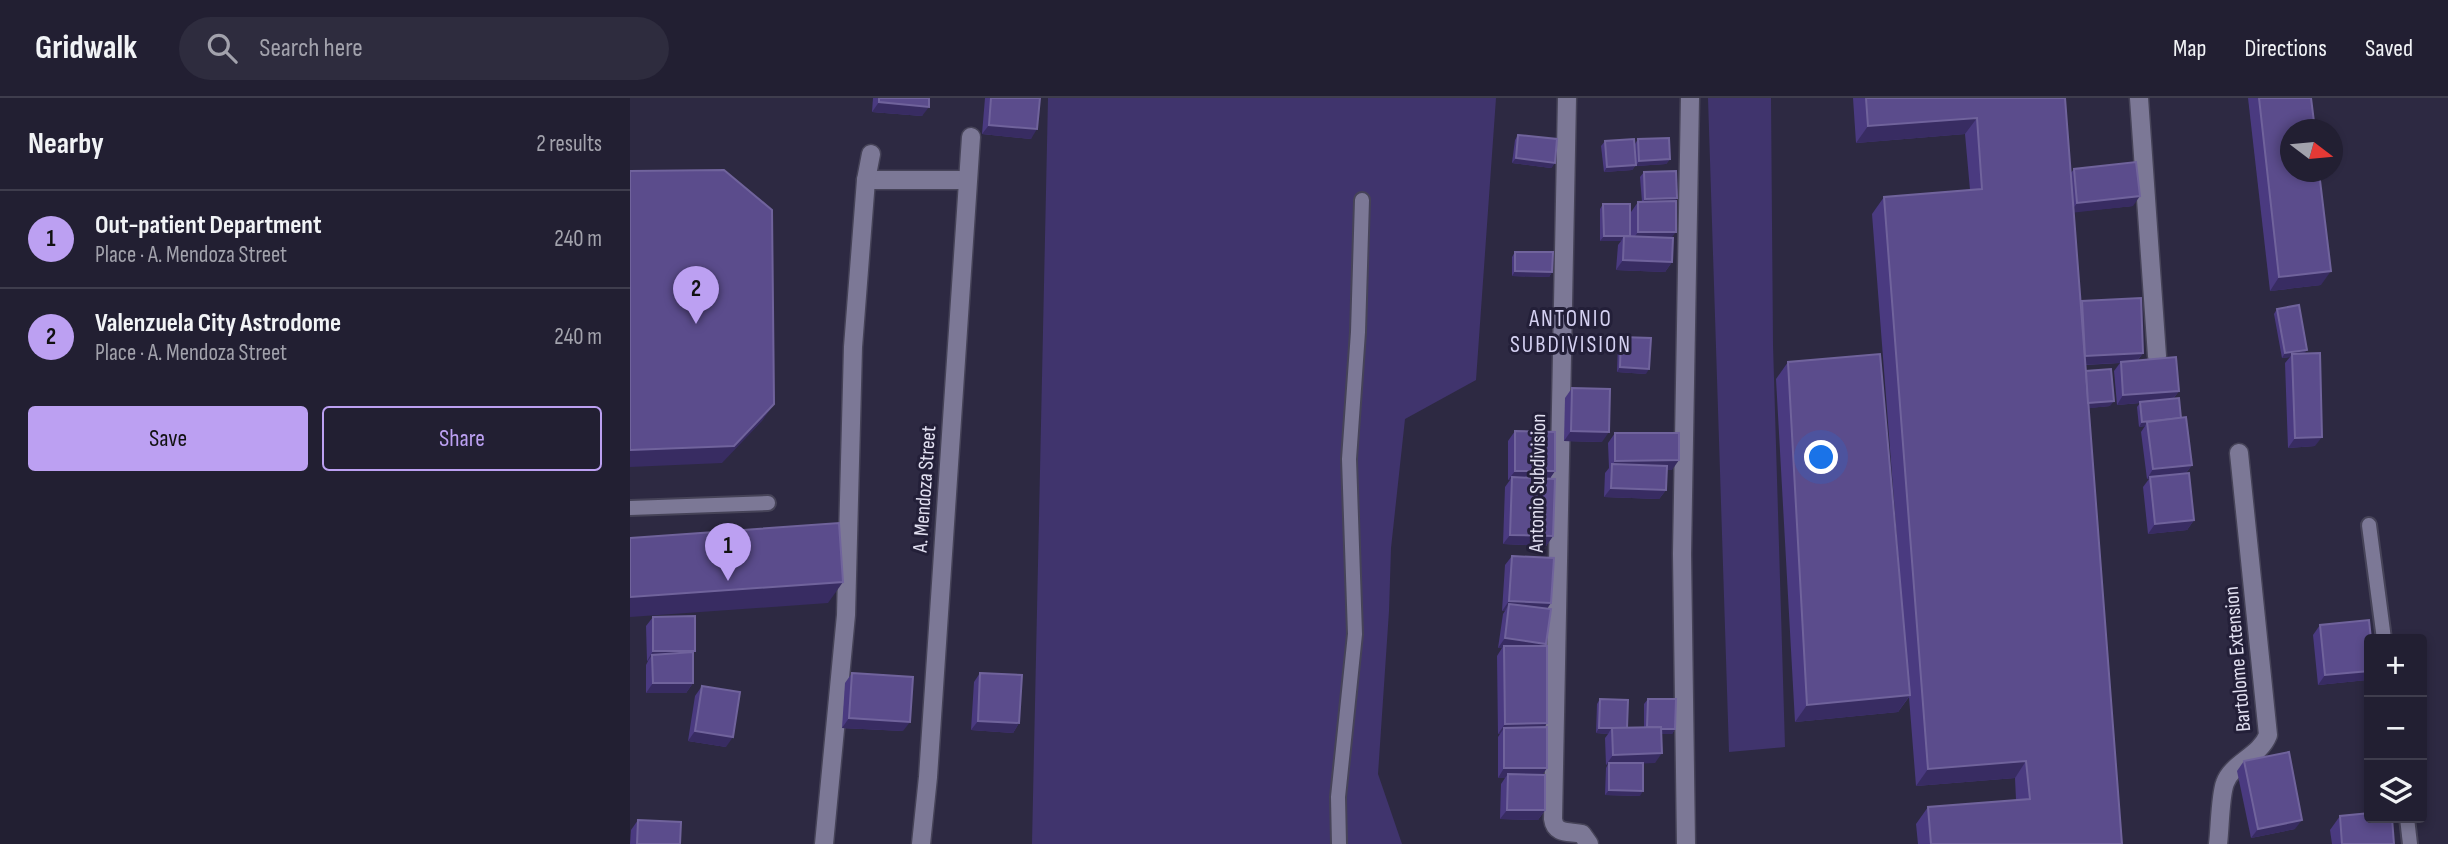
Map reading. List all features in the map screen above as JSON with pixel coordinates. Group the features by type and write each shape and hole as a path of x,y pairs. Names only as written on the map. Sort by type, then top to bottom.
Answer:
{"street":[{"name":"Antonio Subdivision","path":"1567,98 1553,819 1559,830 1582,834 1589,844"},
{"path":"1686,844 1682,554 1690,98"},
{"path":"2139,98 2157,356"},
{"name":"A. Mendoza Street","path":"921,844 928,777 971,137"},
{"path":"824,844 845,615 853,348 866,180 871,154"},
{"path":"866,180 967,180"},
{"name":"Bartolome Extension","path":"2218,844 2225,783 2264,746 2268,735 2239,453"}],"lane":[{"path":"1339,844 1338,797 1355,634 1349,459 1362,200"},
{"path":"630,509 768,503"},
{"path":"2369,525 2383,634"},
{"path":"2408,823 2410,844"}],"shaded area":[{"path":"1048,98 1496,98 1476,380 1405,419 1391,548 1378,774 1402,844 1032,844"},
{"path":"1708,98 1771,98 1773,345 1785,747 1729,752"}],"building":[{"path":"879,98 929,98 929,107 879,102"},
{"path":"991,98 1040,98 1037,129 989,125"},
{"path":"1866,98 2065,98 2122,844 1931,844 1928,807 2030,799 2026,761 1928,769 1884,197 1982,189 1977,118 1868,126"},
{"path":"2259,98 2311,98 2314,119 2280,119 2280,182 2320,182 2331,271 2279,277"},
{"path":"1518,135 1557,139 1555,163 1516,158"},
{"path":"1669,138 1670,159 1639,161 1638,139"},
{"path":"1634,139 1636,165 1607,167 1605,141"},
{"path":"2136,162 2140,196 2077,203 2074,169"},
{"path":"724,170 772,210 774,404 734,446 630,450 630,171"},
{"path":"1676,171 1677,198 1645,199 1644,172"},
{"path":"1676,201 1676,232 1638,232 1638,202"},
{"path":"1603,204 1630,204 1630,236 1604,236"},
{"path":"1624,236 1673,238 1672,262 1623,260"},
{"path":"1515,252 1553,252 1552,272 1515,271"},
{"path":"2141,298 2143,353 2085,356 2082,301"},
{"path":"2299,305 2307,350 2285,353 2277,309"},
{"path":"1621,337 1651,338 1649,369 1620,367"},
{"path":"2320,353 2322,437 2295,438 2292,354"},
{"path":"1880,354 1910,695 1807,705 1788,362"},
{"path":"2176,357 2179,391 2123,395 2121,362"},
{"path":"2111,369 2114,401 2088,403 2086,371"},
{"path":"1572,388 1610,389 1609,432 1571,431"},
{"path":"2179,398 2181,418 2142,422 2140,402"},
{"path":"2186,417 2192,465 2153,469 2147,422"},
{"path":"1515,431 1555,432 1555,471 1515,471"},
{"path":"1615,433 1679,433 1679,460 1615,461"},
{"path":"1612,464 1667,466 1666,490 1611,488"},
{"path":"2189,473 2194,520 2155,524 2150,477"},
{"path":"1512,477 1555,479 1553,536 1510,535"},
{"path":"839,523 843,582 630,597 630,538"},
{"path":"1512,556 1554,558 1551,603 1509,601"},
{"path":"1509,604 1551,609 1546,644 1505,638"},
{"path":"695,616 695,651 653,651 653,617"},
{"path":"2369,620 2370,634 2364,634 2364,671 2325,675 2320,625"},
{"path":"1504,646 1547,646 1547,723 1505,724"},
{"path":"693,652 693,683 653,683 652,655"},
{"path":"852,673 913,677 910,722 849,718"},
{"path":"980,673 1022,675 1019,723 978,721"},
{"path":"702,686 740,692 733,737 695,731"},
{"path":"1600,699 1628,700 1627,728 1599,728"},
{"path":"1648,699 1676,699 1675,729 1647,727"},
{"path":"1547,727 1547,768 1504,768 1504,728"},
{"path":"1661,727 1662,753 1613,755 1612,728"},
{"path":"2289,752 2302,820 2258,829 2244,761"},
{"path":"1609,763 1643,763 1643,791 1609,790"},
{"path":"1508,774 1545,775 1545,810 1507,810"},
{"path":"2364,814 2364,823 2392,823 2394,844 2342,844 2340,816"},
{"path":"638,820 681,822 680,844 637,844"}],"place":[{"name":"Valenzuela City Astrodome","path":"696,324"},
{"name":"Out-patient Department","path":"728,581"}],"district":[{"name":"ANTONIO SUBDIVISION","path":"1571,331"}]}
